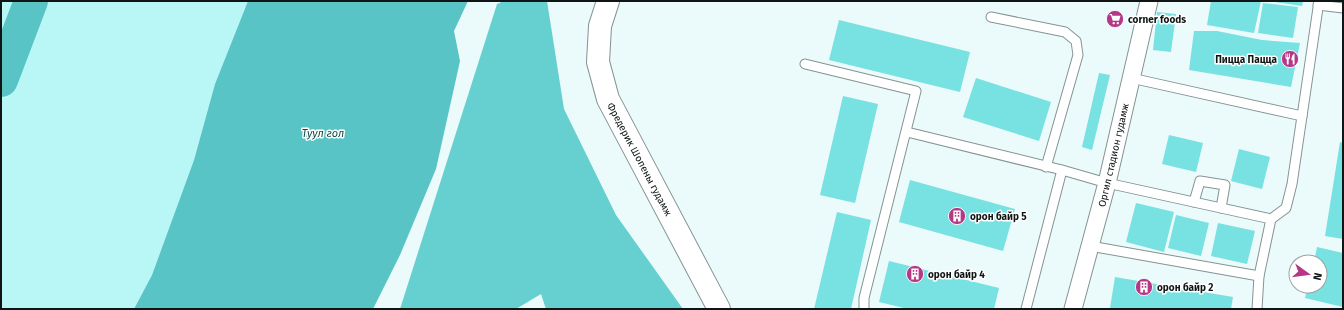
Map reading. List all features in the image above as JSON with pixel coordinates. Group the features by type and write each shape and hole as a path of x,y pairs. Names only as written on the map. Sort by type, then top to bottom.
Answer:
{"street":[{"name":"Фредерик Шопены гудамж","path":"608,1 600,26 598,62 608,99 719,309"},
{"name":"Оргил стадион гудамж","path":"1073,309 1107,183 1149,1"}],"lane":[{"path":"1257,309 1260,276 1271,219 1286,208 1292,184 1319,3 1343,8"},
{"path":"991,17 1065,32 1076,41 1078,55 1046,167"},
{"path":"806,64 916,92 864,298 864,309"},
{"path":"1131,78 1302,116"},
{"path":"906,132 1062,170 1107,183 1271,219"},
{"path":"1026,309 1062,170"},
{"path":"1194,202 1200,181 1225,184 1221,208"},
{"path":"1090,246 1260,276"}],"shaded area":[{"path":"1,1 248,1 215,84 194,160 152,275 134,309 1,309"},
{"path":"504,1 547,1 564,109 616,215 683,309 546,309 541,294 516,309 400,309 497,4"}],"water":[{"name":"Туул гол","path":"248,1 468,1 454,31 460,61 436,169 400,255 373,309 134,309 152,275 194,160 215,84"}],"building":[{"path":"1211,1 1261,1 1254,33 1207,25"},
{"path":"1269,1 1303,1 1302,6"},
{"path":"1263,3 1298,7 1293,38 1258,33"},
{"path":"1157,12 1176,14 1171,52 1153,50"},
{"path":"839,20 970,52 960,92 829,60"},
{"path":"1194,31 1217,31 1262,40 1300,43 1291,87 1189,70"},
{"path":"1099,73 1110,75 1092,150 1082,147"},
{"path":"976,78 1051,102 1039,141 963,117"},
{"path":"843,96 878,104 855,203 820,195"},
{"path":"1169,135 1203,143 1196,172 1162,164"},
{"path":"1340,142 1343,143 1343,239 1325,236"},
{"path":"1239,149 1270,157 1262,189 1231,181"},
{"name":"орон байр 5","path":"910,180 1015,209 1003,251 899,222"},
{"path":"1136,203 1174,212 1164,252 1126,242"},
{"path":"837,212 871,220 851,309 814,309"},
{"path":"1176,215 1209,223 1201,256 1168,248"},
{"path":"1218,223 1255,231 1247,264 1211,256"},
{"path":"1317,247 1343,253 1343,307 1305,298 1306,294 1328,294 1328,254 1316,254"},
{"name":"орон байр 4","path":"889,261 999,288 994,309 908,309 879,302"},
{"name":"орон байр 2","path":"1115,277 1233,297 1231,309 1110,308"}],"waterway":[{"name":"Туул гол","path":"1,80 31,1"}],"place":[{"name":"corner foods","path":"1115,19"},
{"name":"Пицца Пацца","path":"1290,59"},
{"name":"орон байр 5","path":"957,216"},
{"name":"орон байр 4","path":"915,274"},
{"name":"орон байр 2","path":"1144,287"}]}
